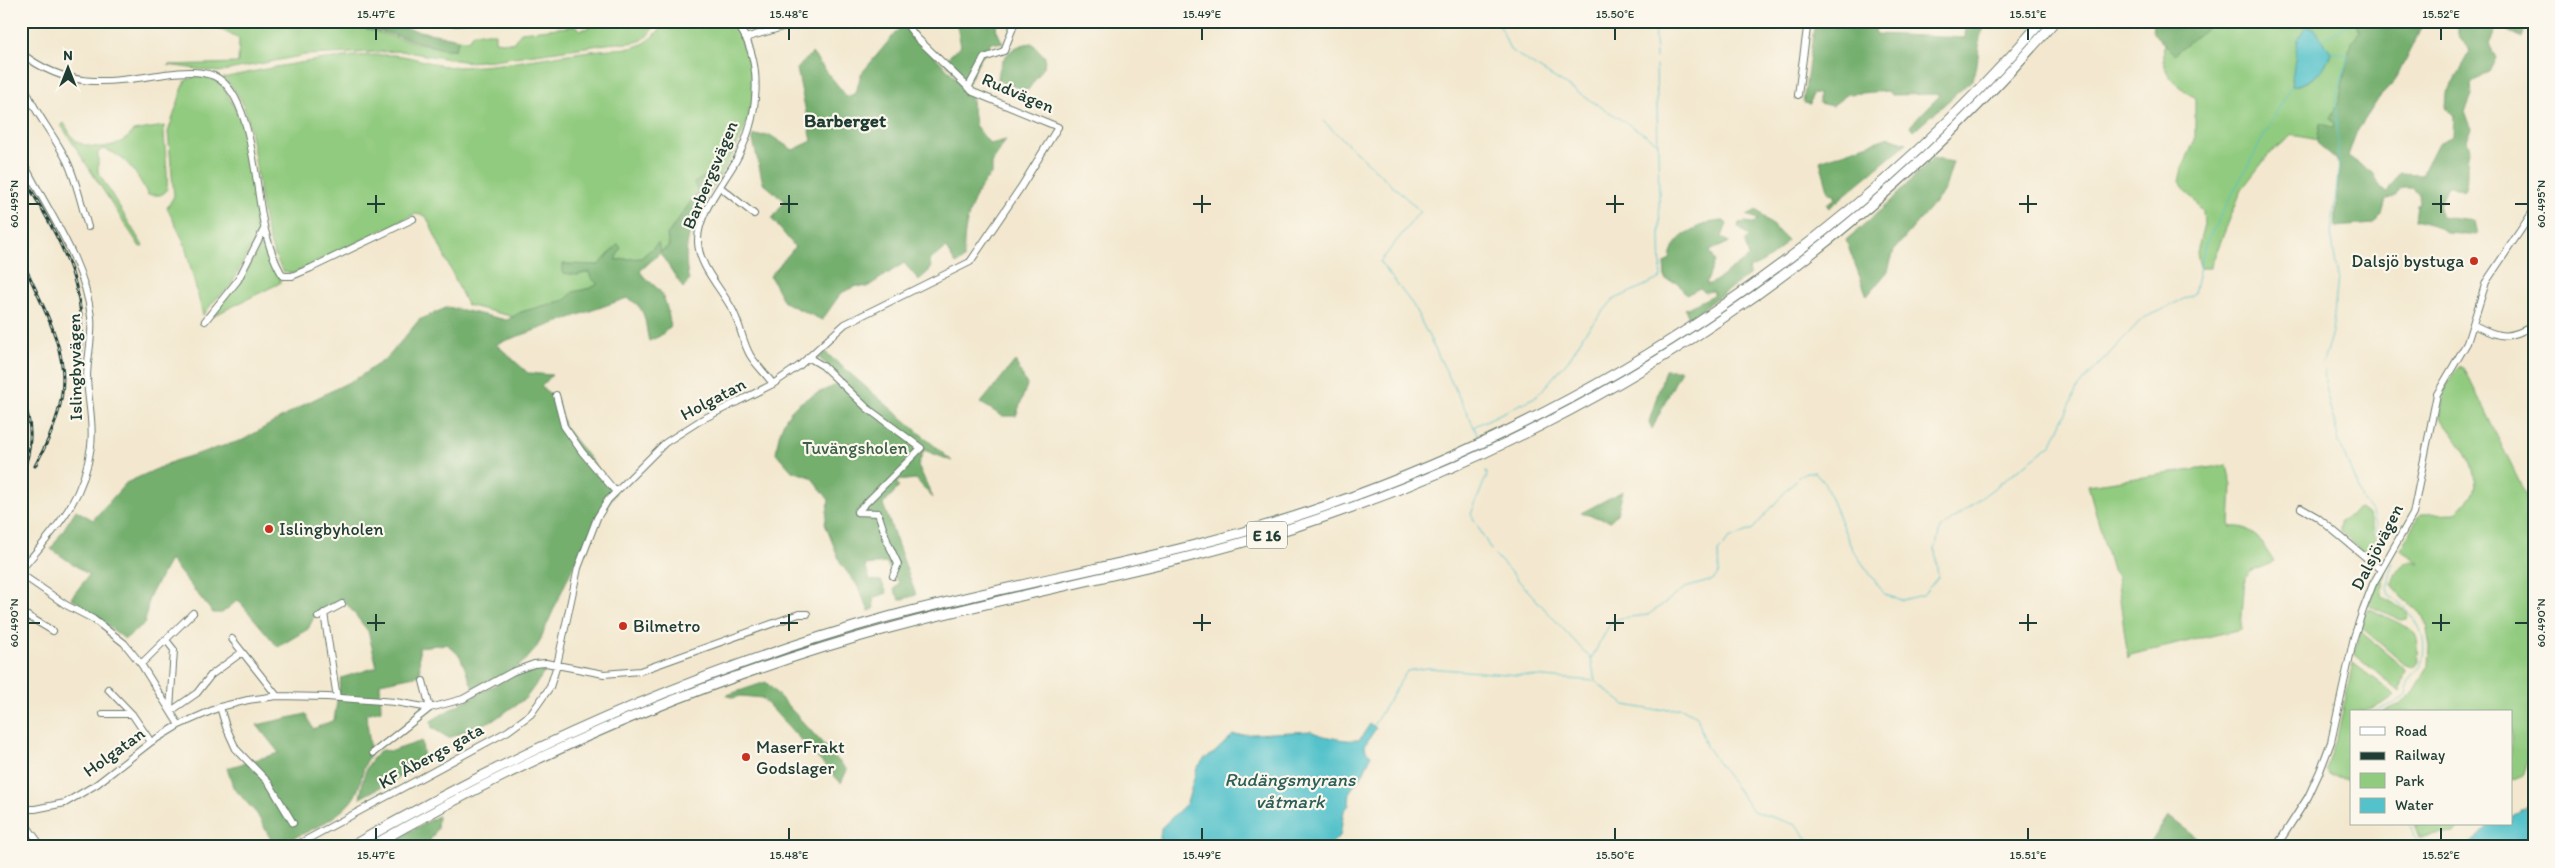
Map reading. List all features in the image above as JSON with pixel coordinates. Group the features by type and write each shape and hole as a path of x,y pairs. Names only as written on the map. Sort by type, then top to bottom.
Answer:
{"highway":[{"name":"E 16","path":"350,847 424,805 534,749 686,685 750,661 884,618 1174,550 1272,524 1420,471 1538,416 1669,342 1779,267 1869,194 1918,150 1973,97 2042,21"},
{"name":"E 16","path":"370,847 483,786 582,738 754,670 886,629 953,611 1177,560 1274,534 1424,480 1542,426 1673,352 1784,276 1875,203 1925,158 1993,90 2055,21"}],"street":[{"name":"Barbergsvägen","path":"735,21 746,38 754,64 757,96 742,146 698,232 700,256 732,310 751,357 773,384"},
{"path":"746,38 803,21"},
{"name":"Rudvägen","path":"904,21 917,38 973,92 1058,127"},
{"path":"1798,95 1808,21"},
{"path":"968,88 984,58 1004,51 1015,22"},
{"path":"21,68 22,54 63,75 83,81 109,82 186,72 202,72 216,77 237,100 244,119 264,229 286,283"},
{"path":"21,75 24,89 66,159 78,184 88,227"},
{"name":"Holgatan","path":"373,754 420,714 430,708 464,698 528,665 540,663 557,665 582,555 597,518 616,492 643,464 678,434 773,384 808,357 845,324 970,262 1021,187 1058,127"},
{"name":"Islingbyvägen","path":"21,158 81,274 88,301 91,324 87,377 91,445 85,474 57,530 21,570"},
{"path":"720,187 754,214"},
{"name":"Dalsjövägen","path":"2276,847 2308,797 2320,771 2331,742 2354,637 2366,601 2381,570 2413,514 2437,394 2462,352 2474,325 2486,282 2534,210"},
{"path":"283,276 292,276 311,268 413,219"},
{"path":"205,321 238,280 264,229"},
{"path":"2474,325 2493,335 2508,336 2520,333 2534,325"},
{"path":"808,357 823,366 866,408 921,448 857,512 878,513 888,543 898,564 893,576"},
{"path":"556,395 564,426 582,452 616,492"},
{"path":"2301,508 2316,516 2381,570"},
{"path":"21,574 66,605 93,619 124,643 171,710 179,725"},
{"path":"337,698 321,615 342,604"},
{"path":"21,612 53,631"},
{"path":"140,664 193,613"},
{"path":"557,665 604,674 640,671 751,630 799,614 807,614"},
{"path":"166,640 174,650 171,710"},
{"path":"232,640 277,696"},
{"path":"171,710 197,693 211,674 241,652"},
{"name":"KF Åbergs gata","path":"293,847 508,731 539,706 550,687 557,665"},
{"path":"423,680 430,708"},
{"path":"108,689 132,714 151,742"},
{"name":"Holgatan","path":"21,809 35,809 65,803 97,784 151,742 179,725 220,707 277,696 337,698 430,708"},
{"path":"220,707 226,727 236,749 268,783 293,823"},
{"path":"103,714 132,714"},
{"path":"21,818 42,847"}],"green space":[{"path":"281,19 327,21 343,23 424,45 455,49 459,39 468,40 473,33 495,33 495,41 513,43 521,32 577,26 580,30 605,21 662,21 645,38 635,42 614,43 493,60 468,62 401,51 305,55 218,72 168,65 238,63 239,39 204,21"},
{"path":"327,21 369,21 459,39 455,49 443,49 380,31"},
{"path":"673,21 732,21 741,38 751,66 754,95 746,126 725,168 720,176 704,177 698,192 667,235 669,246 660,252 658,243 641,258 614,260 599,265 564,264 577,275 589,272 591,278 599,283 591,288 573,292 565,300 521,312 514,317 467,305 426,216 415,214 294,273 284,272 275,255 268,235 248,121 242,102 236,92 223,78 286,65 350,56 393,55 410,57 443,66 460,67 503,64 588,51 631,48 645,43 668,23"},
{"path":"956,21 999,21 996,29 1003,44 990,42 989,50 980,59 968,84 944,61 961,46"},
{"path":"1815,21 1874,21 1876,34 1965,38 1966,21 1987,21 1980,37 1977,65 1973,79 1914,131 1910,126 1941,94 1891,95 1888,91 1848,94 1832,106 1819,103 1819,94 1812,93 1810,104 1803,103"},
{"path":"2154,21 2215,21 2174,54 2153,33"},
{"path":"2161,21 2377,21 2348,124 2318,140 2293,135 2270,153 2242,189 2210,268 2200,268 2197,252 2204,225 2203,211 2179,182 2182,168 2195,140 2195,98 2175,82 2166,69 2164,62 2164,27","holes":["2314,29 2331,52 2329,59 2317,75 2298,85 2291,86 2295,65"]},
{"path":"2353,21 2424,21 2395,81 2379,98 2356,133 2348,156 2374,174 2381,188 2387,192 2399,173 2422,174 2438,143 2453,136 2454,116 2445,107 2446,94 2471,51 2458,35 2458,27 2463,21 2506,21 2524,32 2522,39 2494,23 2495,32 2489,44 2496,58 2489,72 2471,84 2472,95 2465,112 2472,129 2467,140 2470,149 2467,160 2466,186 2464,191 2448,185 2439,206 2440,217 2474,221 2477,235 2447,233 2439,227 2415,220 2417,204 2420,203 2419,194 2412,188 2401,188 2394,198 2386,199 2382,214 2374,224 2335,227 2339,165 2336,159 2317,143 2320,123 2334,128 2335,124 2330,118 2339,101 2351,42 2360,31"},
{"path":"903,24 971,93 975,125 990,144 1006,140 992,162 992,173 978,192 969,213 966,224 964,259 956,264 946,248 930,260 931,269 919,280 904,263 867,287 856,286 841,293 822,320 784,302 770,276 795,247 772,219 785,201 763,183 752,136 770,135 793,150 812,141 797,69 812,53 847,97 856,93 861,74"},
{"path":"1032,43 1045,57 1044,67 1028,90 1007,85 998,80 1001,65 1008,54 1018,47"},
{"path":"196,76 210,78 223,86 241,120 261,228 230,287 214,301 203,315 184,242 167,208 174,196 168,132 185,81"},
{"path":"64,123 75,140 82,144 98,147 122,141 133,131 164,126 167,187 166,192 160,195 148,195 130,166 118,156 103,149 98,152 98,172 143,246 140,247 61,125"},
{"path":"1889,137 1907,143 1829,208 1826,204 1835,199 1835,194 1829,193 1820,161"},
{"path":"1932,158 1953,162 1944,192 1894,250 1888,271 1867,296 1846,240 1889,203"},
{"path":"720,176 697,213 688,238 686,251 689,281 683,288 660,253 640,271 663,296 671,326 660,336 649,341 642,311 639,306 627,298 496,344 528,373 552,375 541,387 556,398 564,426 616,492 583,547 538,645 525,661 475,693 460,656 447,644 419,647 420,675 380,683 381,710 366,714 371,754 365,764 356,794 350,803 320,826 274,845 257,814 233,787 227,768 279,753 257,725 306,714 313,729 334,720 341,678 377,667 368,631 343,599 316,613 308,629 278,647 238,600 222,613 213,613 170,560 149,597 145,623 125,639 71,598 89,575 51,549 76,510 93,520 126,483 174,461 243,440 305,404 359,377 388,357 419,320 448,307 507,320 521,312 565,300 573,292 591,288 598,284 591,278 589,272 577,275 563,273 563,264 599,265 618,244 621,248 615,260 641,258 658,243 661,252 669,246 667,235 698,192 694,183 704,177"},
{"path":"1757,210 1787,240 1771,257 1750,268 1749,275 1689,318 1685,309 1714,295 1714,291 1704,292 1700,288 1686,295 1678,283 1665,279 1664,263 1670,260 1671,251 1675,244 1698,227 1724,221 1727,224 1722,237 1730,242 1710,251 1715,261 1706,284 1711,284 1749,257 1745,242 1749,236 1738,227 1739,223 1754,224 1758,219 1747,215"},
{"path":"265,242 280,277 280,283 213,316 214,311 241,282 262,243"},
{"name":"Tuvängsholen","path":"825,352 952,461 924,450 918,465 933,498 916,479 896,481 899,487 883,504 916,595 900,600 894,590 899,582 891,573 887,563 865,565 870,580 881,581 887,593 873,598 874,609 869,611 857,585 841,564 825,524 829,500 811,477 792,471 776,453 784,423 797,405 845,381 819,358"},
{"path":"1015,361 1027,385 1016,416 1002,416 981,403"},
{"path":"2459,366 2464,368 2534,512 2534,754 2529,756 2523,775 2512,780 2512,710 2386,710 2401,704 2414,691 2429,665 2430,647 2426,624 2421,613 2402,598 2392,584 2396,573 2405,563 2413,561 2420,563 2400,550 2421,514 2456,513 2472,495 2475,485 2471,464 2466,454 2440,417 2444,396 2454,372"},
{"path":"1665,370 1681,370 1652,429 1649,422"},
{"path":"2227,465 2232,485 2230,527 2238,527 2251,532 2261,542 2274,562 2252,571 2245,578 2241,629 2130,655 2128,658 2117,577 2111,567 2088,485"},
{"path":"1623,491 1617,514 1610,521 1581,513"},
{"path":"2359,509 2369,514 2377,543 2378,560 2374,561 2340,531 2340,521"},
{"path":"2385,567 2382,596 2407,612 2409,616 2407,619 2401,620 2368,605"},
{"path":"2370,609 2411,629 2416,636 2418,661 2413,667 2404,664 2361,627 2366,611"},
{"path":"2360,631 2406,670 2400,692 2354,654"},
{"path":"2353,663 2395,695 2386,702 2366,710 2350,710 2350,780 2330,775 2326,770 2339,729"},
{"path":"538,666 544,673 526,698 495,719 449,738 432,728 431,721 496,684"},
{"path":"766,682 847,770 841,783 762,698 741,696 733,698 727,695"},
{"path":"422,741 424,764 360,798 368,767 381,750 392,751"},
{"path":"438,816 437,829 426,847 381,847"},
{"path":"2168,816 2209,847 2148,847"},
{"path":"2416,826 2459,826 2454,833 2420,837"}],"water":[{"path":"2305,27 2314,28 2331,52 2329,59 2317,75 2298,85 2291,86 2298,39"},
{"name":"Rudängsmyrans våtmark","path":"1370,724 1376,728 1365,745 1366,751 1371,755 1364,772 1350,791 1349,805 1344,811 1340,836 1327,847 1159,847 1161,828 1187,803 1197,768 1204,759 1214,753 1233,735 1311,731 1335,738 1356,740 1360,739"},
{"path":"2534,803 2534,847 2467,847 2488,826 2512,826 2512,814"}],"waterway":[{"path":"1498,21 1510,50 1657,142"},
{"path":"1654,21 1656,58"},
{"path":"2305,21 2306,28"},
{"path":"2322,40 2355,21"},
{"path":"2323,362 2332,332 2338,277 2331,234 2339,165 2336,97 2349,55 2331,52"},
{"path":"1475,426 1537,396 1570,358 1584,334 1613,300 1661,278 1656,66"},
{"path":"1591,659 1611,622 1621,618 1648,615 1685,588 1713,580 1719,573 1718,552 1729,539 1753,529 1798,477 1806,472 1815,472 1824,482 1852,549 1885,595 1902,600 1923,595 1938,577 1935,550 1940,529 2052,444 2078,387 2142,319 2194,294 2205,244 2291,86"},
{"path":"1323,121 1420,211 1380,262 1413,305 1479,437"},
{"path":"2324,370 2326,391 2339,442 2363,501 2372,512 2381,549"},
{"path":"1486,471 1487,475 1471,514 1491,550"},
{"path":"1495,555 1591,659 1595,680"},
{"path":"2378,710 2404,697 2411,677 2421,664 2424,643 2422,634 2413,616 2390,596 2388,587 2392,563"},
{"path":"1373,726 1407,671 1428,668 1595,681"},
{"path":"1596,682 1625,705 1653,710 1681,708 1697,716 1706,746 1753,811 1796,825 1815,847"},
{"path":"2412,826 2415,836 2425,847"}],"railway":[{"path":"408,21 456,25 535,21"},
{"path":"21,173 59,240 76,285 82,334 79,361"},
{"path":"21,258 56,338 63,383 59,408 50,435 35,466"},
{"path":"21,397 30,427 29,447 21,477"}],"place":[{"name":"Dalsjö bystuga","path":"2474,261"},
{"name":"Islingbyholen","path":"269,529"},
{"name":"Bilmetro","path":"623,626"},
{"name":"MaserFrakt Godslager","path":"746,757"}],"district":[{"name":"Barberget","path":"845,120"}]}
